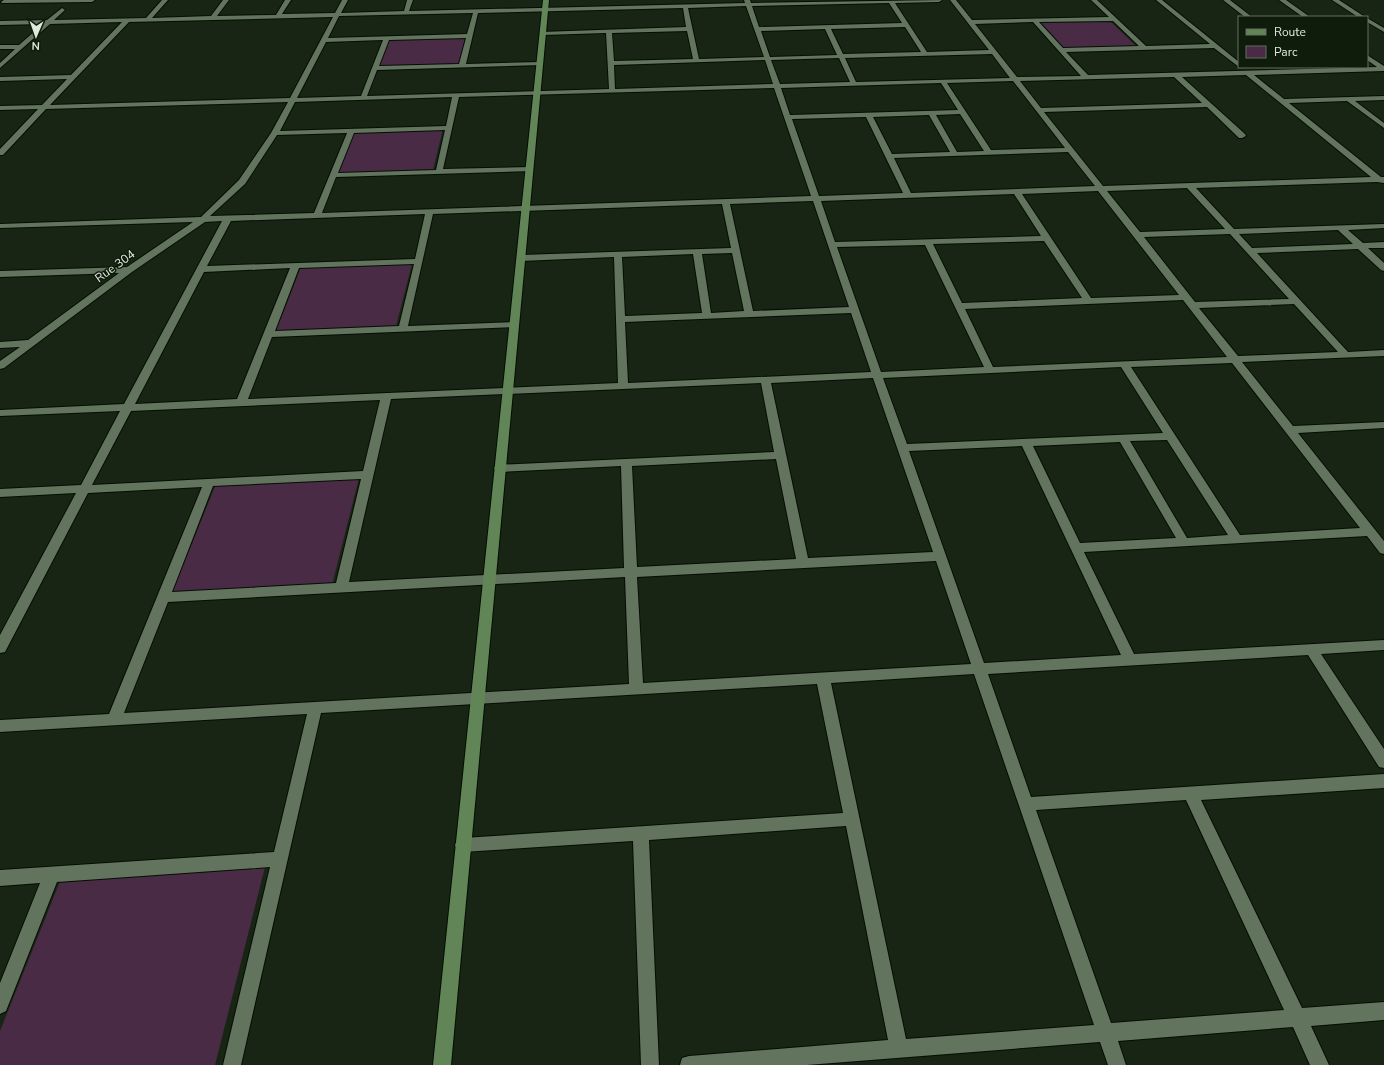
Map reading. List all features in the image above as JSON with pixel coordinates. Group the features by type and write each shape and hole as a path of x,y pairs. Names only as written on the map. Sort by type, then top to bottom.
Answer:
{"street":[{"path":"2,2 92,0"},
{"path":"148,19 165,0"},
{"path":"213,18 226,0"},
{"path":"278,16 288,0"},
{"name":"Rue 304","path":"0,366 129,270 203,219 242,182 275,133 345,0"},
{"path":"406,13 410,0"},
{"path":"608,0 608,8"},
{"path":"0,23 406,13 468,9 476,11 546,5 608,8 685,6 748,2 939,0"},
{"path":"953,0 1384,550"},
{"path":"1094,0 1145,48"},
{"path":"1159,0 1238,64"},
{"path":"1226,0 1248,16"},
{"path":"1282,0 1306,16"},
{"path":"1335,0 1360,16"},
{"path":"891,1 925,54"},
{"path":"2,2 48,8"},
{"path":"748,2 1117,1065"},
{"path":"442,1065 546,5"},
{"path":"685,6 696,60"},
{"path":"0,66 62,10 55,9"},
{"path":"462,66 476,11"},
{"path":"970,22 1114,19"},
{"path":"0,154 127,20"},
{"path":"1035,21 1087,78"},
{"path":"1368,21 1384,30"},
{"path":"757,29 907,25"},
{"path":"827,28 854,84"},
{"path":"543,33 690,29"},
{"path":"609,31 612,91"},
{"path":"324,40 470,36"},
{"path":"364,98 387,38"},
{"path":"1062,50 1215,46"},
{"path":"0,47 21,47"},
{"path":"611,63 994,52"},
{"path":"1368,58 1384,69"},
{"path":"375,68 540,64"},
{"path":"1242,68 1382,180"},
{"path":"0,108 1087,78 1248,73 1320,69 1384,69"},
{"path":"1176,75 1242,136"},
{"path":"0,79 73,77"},
{"path":"943,82 989,153"},
{"path":"439,172 456,96"},
{"path":"1283,101 1384,98"},
{"path":"1348,99 1384,126"},
{"path":"1039,110 1208,105"},
{"path":"788,117 962,112"},
{"path":"931,113 955,154"},
{"path":"869,115 908,195"},
{"path":"275,133 449,128"},
{"path":"317,215 351,130"},
{"path":"890,156 1071,150"},
{"path":"333,175 530,169"},
{"path":"0,226 1101,188 1382,180"},
{"path":"1189,186 1346,355"},
{"path":"1016,191 1088,301"},
{"path":"725,201 748,314"},
{"path":"403,329 430,211"},
{"path":"0,648 228,218"},
{"path":"1137,235 1384,226"},
{"path":"1341,228 1384,268"},
{"path":"832,246 1046,238"},
{"path":"928,242 990,370"},
{"path":"1249,250 1384,245"},
{"path":"521,258 735,250"},
{"path":"697,251 707,316"},
{"path":"618,254 623,386"},
{"path":"201,269 419,261"},
{"path":"241,403 296,265"},
{"path":"0,274 129,270"},
{"path":"959,306 1186,297"},
{"path":"1192,305 1296,301"},
{"path":"620,319 855,310"},
{"path":"268,334 514,325"},
{"path":"0,345 32,343"},
{"path":"0,413 1384,353"},
{"path":"1124,364 1237,540"},
{"path":"765,380 803,563"},
{"path":"341,588 386,397"},
{"path":"1290,430 1384,425"},
{"path":"903,448 1170,436"},
{"path":"1123,438 1184,542"},
{"path":"1026,442 1130,660"},
{"path":"500,468 780,455"},
{"path":"626,462 636,689"},
{"path":"0,493 368,475"},
{"path":"114,720 209,483"},
{"path":"1076,548 1370,532"},
{"path":"163,597 940,556"},
{"path":"0,726 1384,645"},
{"path":"1311,649 1384,762"},
{"path":"823,678 899,1048"},
{"path":"232,1065 315,708"},
{"path":"1026,804 1384,781"},
{"path":"1190,793 1320,1065"},
{"path":"463,845 852,819"},
{"path":"640,833 650,1065"},
{"path":"0,878 280,859"},
{"path":"0,1005 52,874"},
{"path":"689,1065 1384,1011"}],"green space":[{"path":"1109,20 1137,47 1062,49 1038,21"},
{"path":"466,37 458,66 378,68 390,39"},
{"path":"443,129 433,170 336,173 353,132"},
{"path":"412,264 396,326 276,331 301,267"},
{"path":"359,478 332,585 172,593 216,484"},
{"path":"265,867 215,1065 0,1065 0,1031 61,879"}]}
